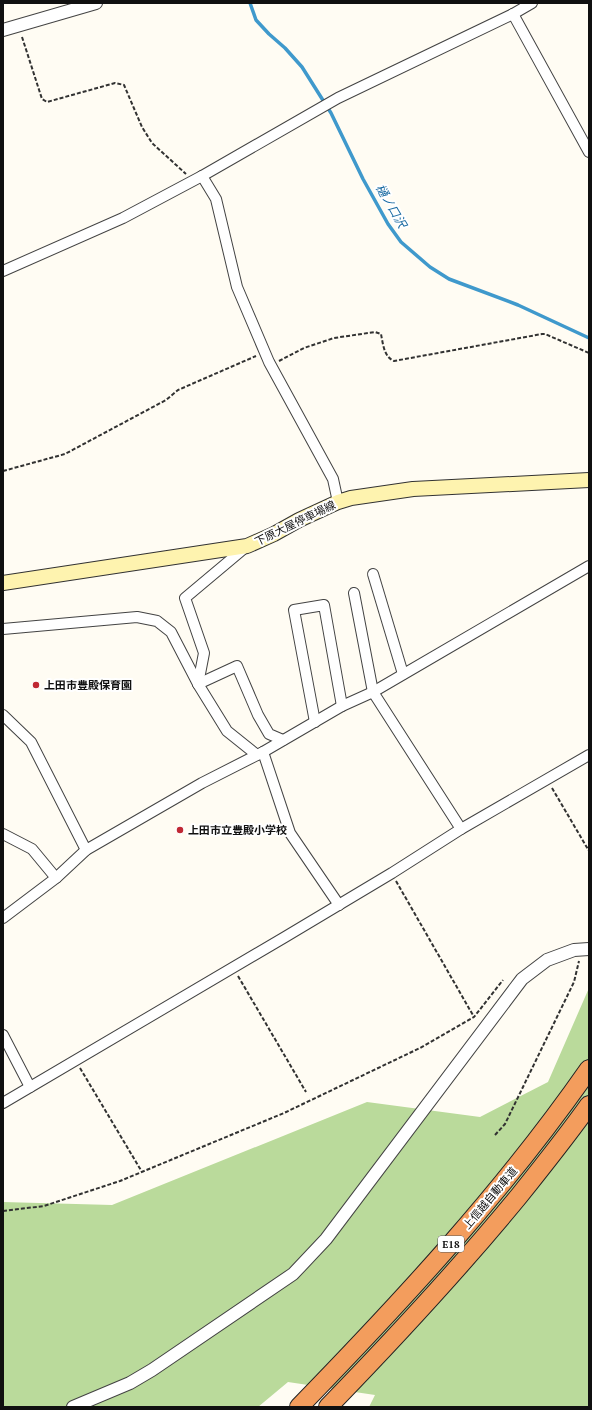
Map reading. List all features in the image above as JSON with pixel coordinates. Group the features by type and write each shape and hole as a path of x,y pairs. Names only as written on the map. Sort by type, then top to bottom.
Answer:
{"highway":[{"name":"上信越自動車道","path":"299,1407 394,1308 488,1201 529,1152 589,1069"},
{"name":"上信越自動車道","path":"328,1407 465,1260 545,1163 589,1104"}],"main road":[{"name":"下原大屋停車場線","path":"3,583 246,546 338,502 350,498 413,489 589,480"}],"street":[{"path":"3,30 96,3"},
{"path":"3,271 123,218 198,178 332,101 513,14 532,3"},
{"path":"513,14 589,152"},
{"path":"198,178 216,199 237,287 271,366 333,479 338,502"},
{"path":"198,684 204,653 185,598 246,546"},
{"path":"3,918 56,878 86,850 202,783 260,754 342,706 373,692 589,566"},
{"path":"373,574 403,674"},
{"path":"354,593 373,692 461,829"},
{"path":"315,722 294,610 324,605 342,706"},
{"path":"3,629 137,616 158,622 171,632 198,684 227,730 260,754 290,833 339,905"},
{"path":"198,684 237,666 258,715 269,734 283,740"},
{"path":"3,715 31,742 86,850"},
{"path":"3,1103 234,968 392,873 461,829 589,755"},
{"path":"3,834 32,849 56,878"},
{"path":"73,1407 130,1383 152,1370 294,1274 326,1239 522,979 547,960 574,950 585,949"},
{"path":"3,1035 30,1087"}],"path":[{"path":"18,26 42,99 47,102 115,83 124,85 142,127 152,143 198,178"},
{"path":"271,366 304,348 334,338 375,332 381,334 386,355 389,359 394,361 542,334 589,352"},
{"path":"3,471 65,454 166,400 178,390 265,353"},
{"path":"547,779 589,851"},
{"path":"392,873 474,1017"},
{"path":"495,1135 505,1124 574,982 585,949"},
{"path":"234,968 306,1092"},
{"path":"3,1211 44,1206 120,1181 284,1113 420,1048 474,1017 503,980"},
{"path":"75,1060 142,1172"}],"green space":[{"path":"589,988 589,1407 369,1407 375,1395 288,1382 258,1407 3,1407 3,1202 112,1205 367,1102 480,1117 548,1082"}],"waterway":[{"name":"樋ノ口沢","path":"250,3 256,20 302,67 331,113 363,179 388,224 401,242 430,267 449,279 518,305 589,338"}],"place":[{"name":"上田市豊殿保育園","path":"36,685"},
{"name":"上田市立豊殿小学校","path":"180,830"}]}
